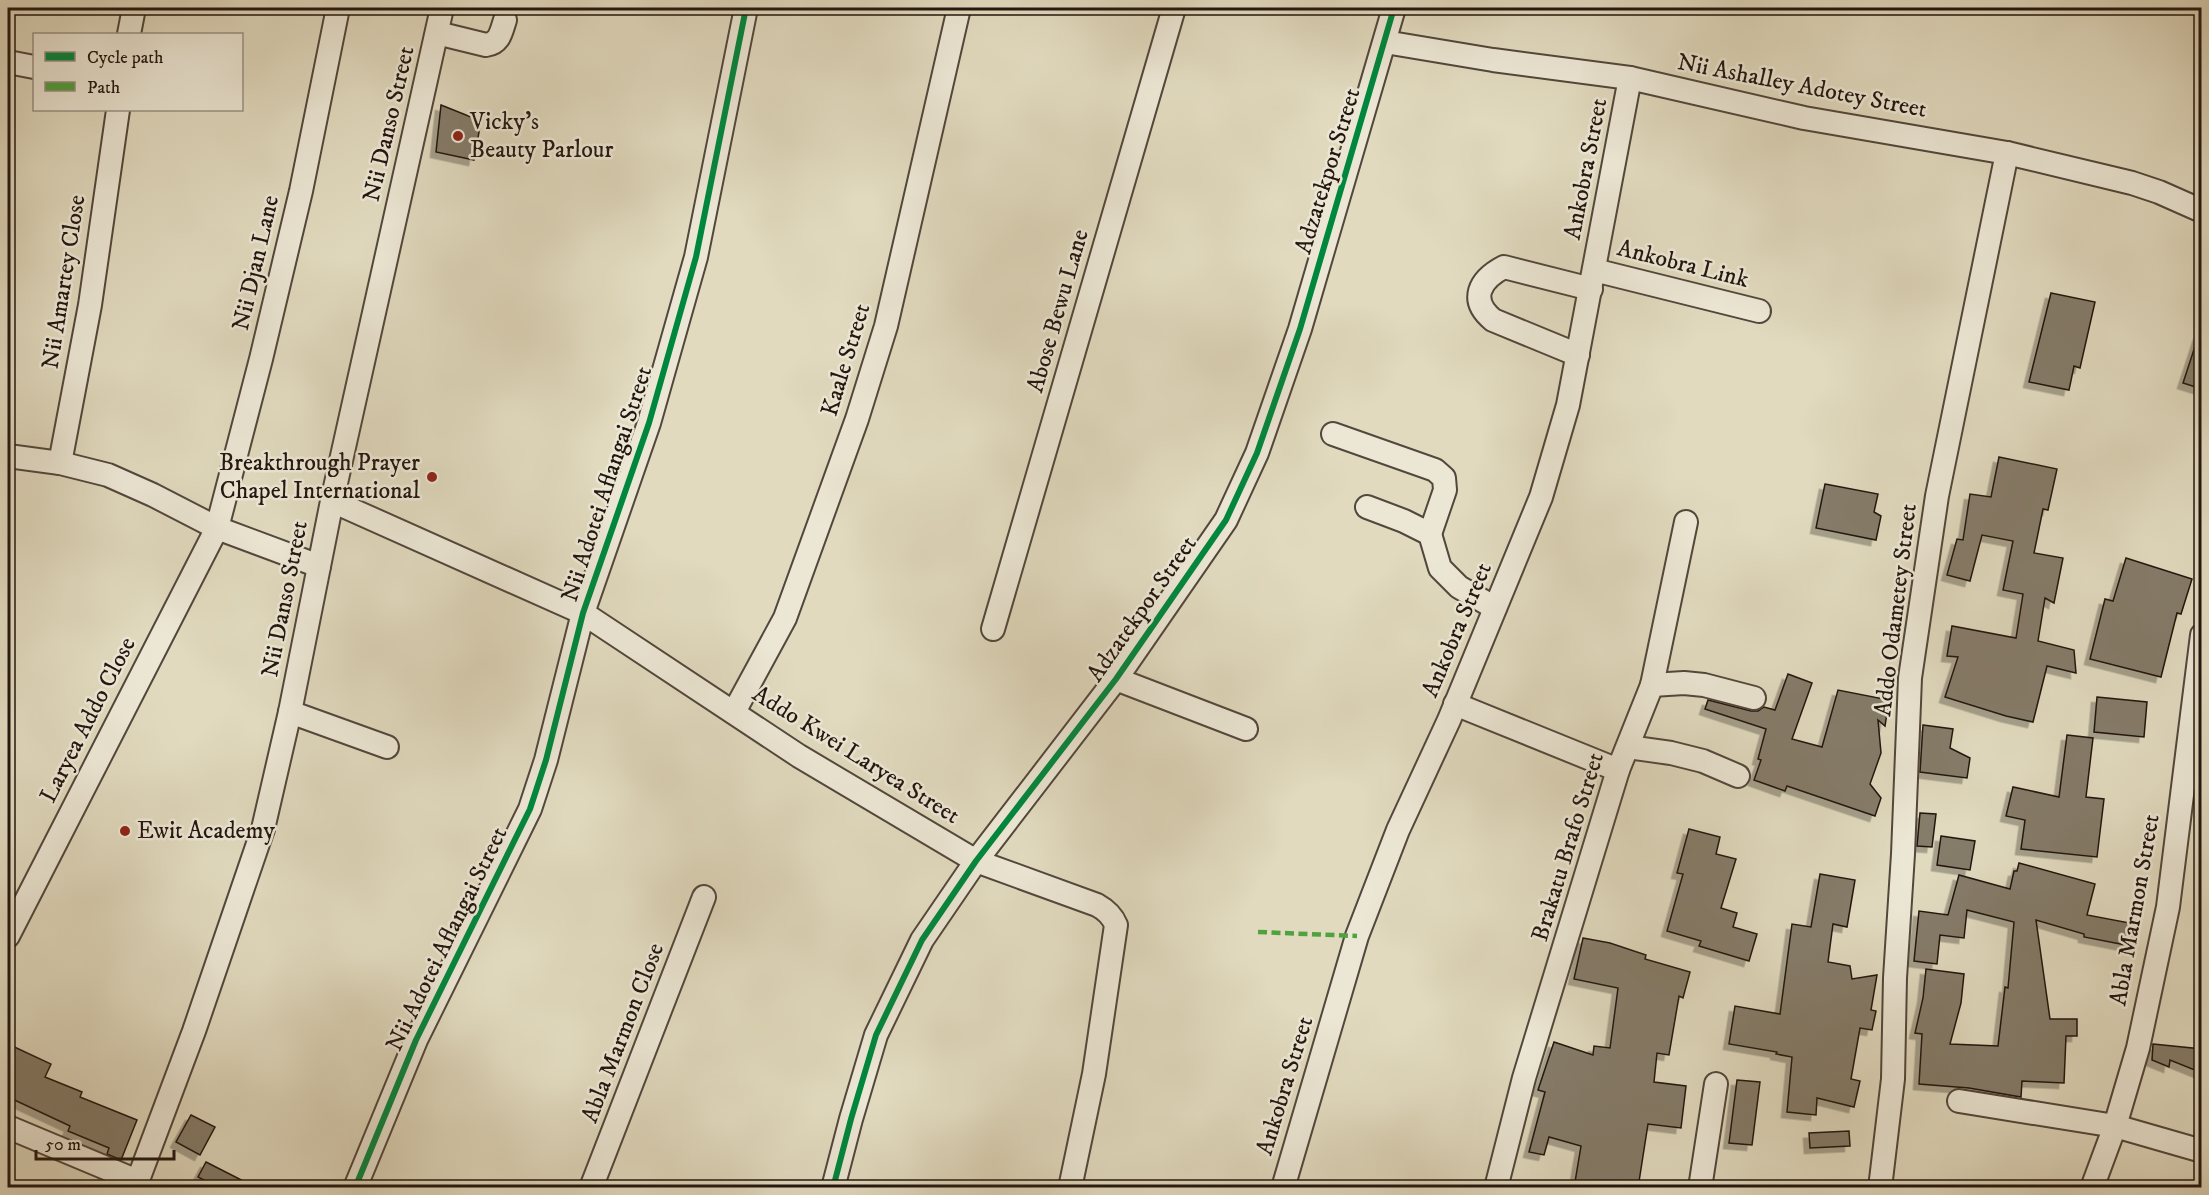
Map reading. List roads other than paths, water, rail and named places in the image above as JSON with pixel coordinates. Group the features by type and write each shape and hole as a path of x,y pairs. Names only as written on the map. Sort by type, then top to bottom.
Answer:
{"street":[{"path":"129,33 134,8"},
{"name":"Nii Djan Lane","path":"217,528 261,359 301,191 338,8"},
{"name":"Nii Danso Street","path":"136,1184 194,1031 263,829 290,712 332,501 442,8"},
{"name":"Nii Adotei Aflangai Street","path":"355,1188 416,1040 530,809 546,760 584,613 649,423 696,257 746,8"},
{"name":"Kaale Street","path":"735,712 785,618 857,419 886,326 959,8"},
{"name":"Abose Bewu Lane","path":"993,629 1174,8"},
{"name":"Adzatekpor Street","path":"833,1188 876,1035 922,940 976,861 1116,679 1226,520 1257,453 1300,329 1394,8"},
{"path":"437,33 486,45 494,44 505,20"},
{"name":"Nii Ashalley Adotey Street","path":"1385,42 1493,60 1630,78 1804,118 2007,153 2132,183 2202,211"},
{"path":"8,62 33,66"},
{"name":"Ankobra Street","path":"1283,1188 1358,936 1398,830 1455,704 1541,497 1568,405 1630,78"},
{"name":"Nii Amartey Close","path":"60,463 90,304 118,111"},
{"name":"Addo Odametey Street","path":"1880,1188 1893,1079 1895,978 1910,678 1937,496 2007,153"},
{"name":"Ankobra Link","path":"1578,354 1493,320 1483,312 1479,302 1481,287 1488,275 1503,267 1593,279 1759,311"},
{"path":"1333,434 1435,470 1444,478 1445,490 1430,534 1440,568 1459,587 1496,608"},
{"path":"8,456 60,463 108,475 217,528 319,566"},
{"name":"Addo Kwei Laryea Street","path":"332,501 584,613 799,756 976,861 1097,905 1113,918 1116,925 1094,1074 1070,1188"},
{"path":"1367,507 1430,534"},
{"name":"Brakatu Brafo Street","path":"1496,1188 1524,1078 1618,770 1652,686 1686,522"},
{"name":"Laryea Addo Close","path":"8,936 217,528"},
{"name":"Abla Marmon Street","path":"2092,1188 2115,1126 2138,1048 2168,907 2202,635"},
{"path":"1116,679 1246,729"},
{"path":"1652,686 1684,683 1704,685 1754,698"},
{"path":"1455,704 1618,770"},
{"path":"290,712 387,747"},
{"path":"1628,747 1671,753 1703,761 1738,776"},
{"name":"Abla Marmon Close","path":"591,1188 704,897"},
{"path":"1700,1188 1716,1084"},
{"path":"1959,1101 2115,1126 2202,1151"},
{"path":"8,1127 136,1184"}],"place":[{"name":"Vicky's Beauty Parlour","path":"458,136"},
{"name":"Breakthrough Prayer Chapel International","path":"432,477"},
{"name":"Ewit Academy","path":"125,831"}]}
